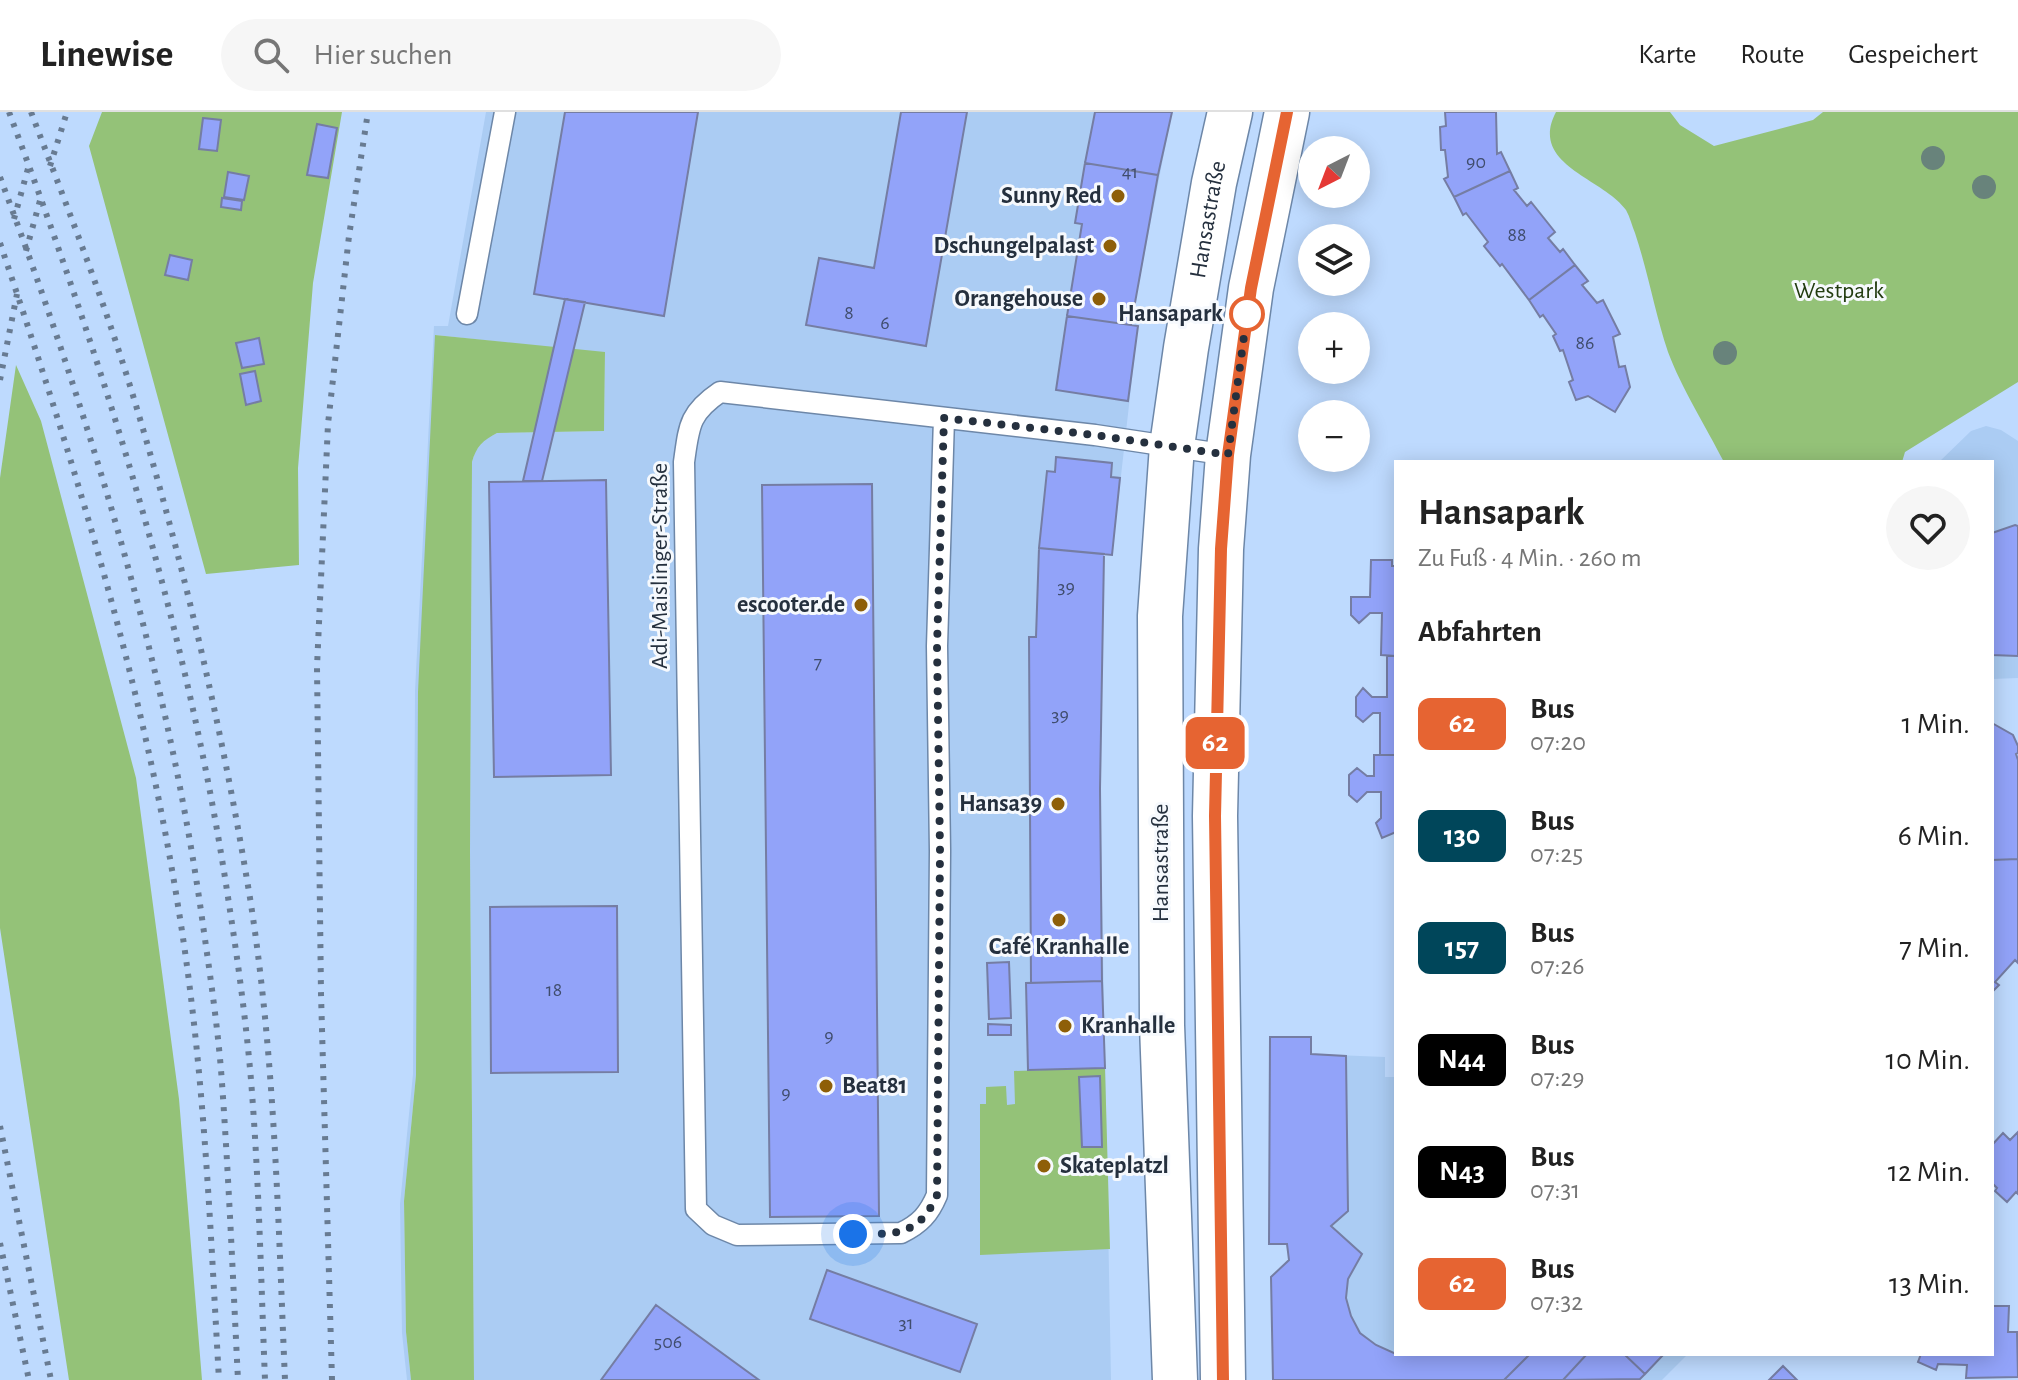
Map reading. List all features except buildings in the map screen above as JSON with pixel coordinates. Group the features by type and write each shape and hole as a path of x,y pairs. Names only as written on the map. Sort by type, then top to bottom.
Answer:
{"main road":[{"name":"Hansastraße","path":"1175,1380 1162,1025 1160,616 1172,446 1214,183 1230,112"},
{"path":"1223,1380 1215,800 1221,549 1228,455 1251,288 1287,112"}],"lane":[{"path":"467,314 505,112"},
{"name":"Adi-Maislinger-Straße","path":"944,418 937,646 940,867 937,1195 930,1212 916,1226 901,1233 737,1235 713,1225 696,1209 684,477 688,431 699,407 720,392 944,418 1172,446 1228,455"}],"shaded area":[{"path":"486,112 1172,112 1131,324 1138,326 1112,555 1104,555 1100,789 1111,1380 474,1380 470,852 472,462 485,439 497,433 604,431 605,353 436,335 416,1075 404,1201 406,1332 411,1380 407,1380 402,1333 400,1204 413,1074 415,691 434,326 448,326"},
{"path":"1986,426 2001,430 2018,441 2018,678 1994,679 1994,460 1941,460 1971,431"},
{"path":"1270,1037 1311,1037 1311,1054 1385,1057 1385,1077 1394,1077 1394,1356 1686,1356 1662,1380 1273,1380 1271,1277 1289,1259 1286,1244 1269,1244"}],"green space":[{"path":"102,112 342,112 313,283 298,468 299,565 206,574 89,146"},
{"name":"Westpark","path":"1556,112 1670,112 1680,125 1714,146 1813,120 1823,112 2018,112 2018,382 1905,452 1903,460 1723,460 1673,365 1626,210 1616,199 1560,158 1552,145 1550,130"},
{"path":"435,335 605,352 604,431 497,433 481,444 472,462 470,852 474,1380 411,1380 406,1332 404,1201 416,1075 418,692"},
{"path":"16,365 41,421 136,778 179,1099 202,1380 69,1380 0,928 0,478"},
{"name":"Skateplatzl","path":"1105,1068 1110,1249 980,1255 980,1104 986,1104 986,1087 1006,1086 1007,1105 1015,1104 1014,1071"}],"railway":[{"path":"9,112 78,306 140,502 167,602 212,802 236,948 249,1058 265,1380"},
{"path":"31,112 96,284 131,389 184,578 227,769 250,898 265,1018 285,1380"},
{"path":"50,166 67,112"},
{"path":"332,1380 321,994 317,667 328,424 349,236 368,112"},
{"path":"14,219 29,165"},
{"path":"0,177 63,356 120,538 145,631 186,817 220,1062 238,1380"},
{"path":"26,251 41,197"},
{"path":"0,243 104,573 164,826 195,1028 219,1380"},
{"path":"0,380 17,294"},
{"path":"0,1126 51,1380"},
{"path":"0,1243 29,1380"}],"bus line":[{"name":"62","path":"1223,1380 1215,816 1215,709 1221,549 1228,455 1251,288 1287,112"}],"place":[{"name":"Sunny Red","path":"1118,196"},
{"name":"Dschungelpalast","path":"1110,246"},
{"name":"Orangehouse","path":"1099,299"},
{"name":"Hansapark","path":"1247,314"},
{"name":"escooter.de","path":"861,605"},
{"name":"Hansa39","path":"1058,804"},
{"name":"Café Kranhalle","path":"1059,920"},
{"name":"Kranhalle","path":"1065,1026"},
{"name":"Beat81","path":"826,1086"},
{"name":"Skateplatzl","path":"1044,1166"}],"route":[{"path":"853,1234 901,1233 916,1226 930,1212 937,1195 940,851 937,646 944,418 1095,435 1228,455 1247,314"}]}
